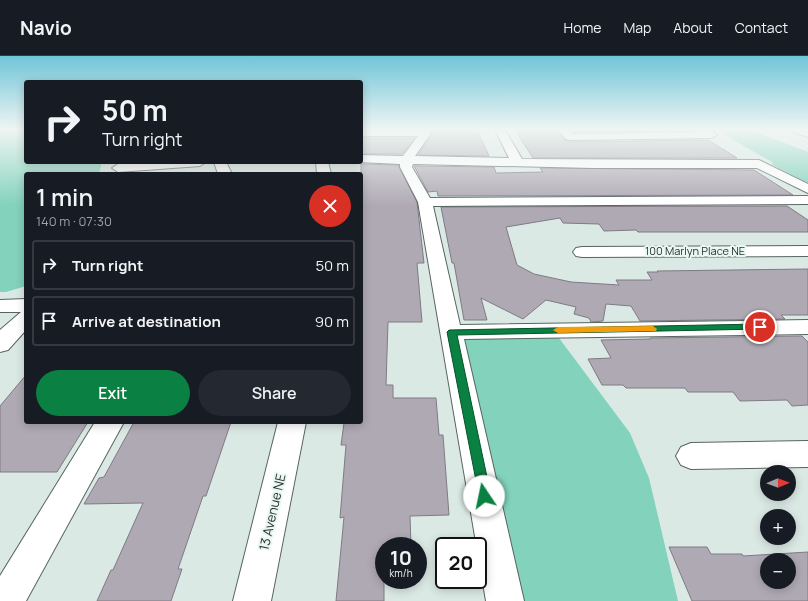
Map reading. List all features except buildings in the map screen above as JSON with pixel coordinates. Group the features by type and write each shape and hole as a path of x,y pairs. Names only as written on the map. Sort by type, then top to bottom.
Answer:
{"main road":[{"path":"409,155 407,159 406,167 425,202 505,601"},
{"path":"514,155 518,163"},
{"path":"585,155 593,164"},
{"path":"363,160 407,159 593,164 759,164 808,189"},
{"path":"118,168 173,164"},
{"path":"425,202 808,200"},
{"name":"100 Marlyn Place NE","path":"582,252 808,251"},
{"path":"0,306 24,305"},
{"path":"0,344 24,319"},
{"path":"452,332 808,327"},
{"path":"6,601 109,424"},
{"name":"13 Avenue NE","path":"252,601 292,424"},
{"path":"691,456 808,454"}],"green space":[{"path":"0,155 24,155 24,164 102,164 100,172 24,172 24,287 6,292 0,292"},
{"path":"761,155 808,155 808,184 773,165 772,162"},
{"path":"553,330 630,433 649,478 678,601 505,601 452,332"}],"slow traffic":[{"path":"558,330 653,329"}],"route":[{"path":"484,496 452,332 760,327"}]}
